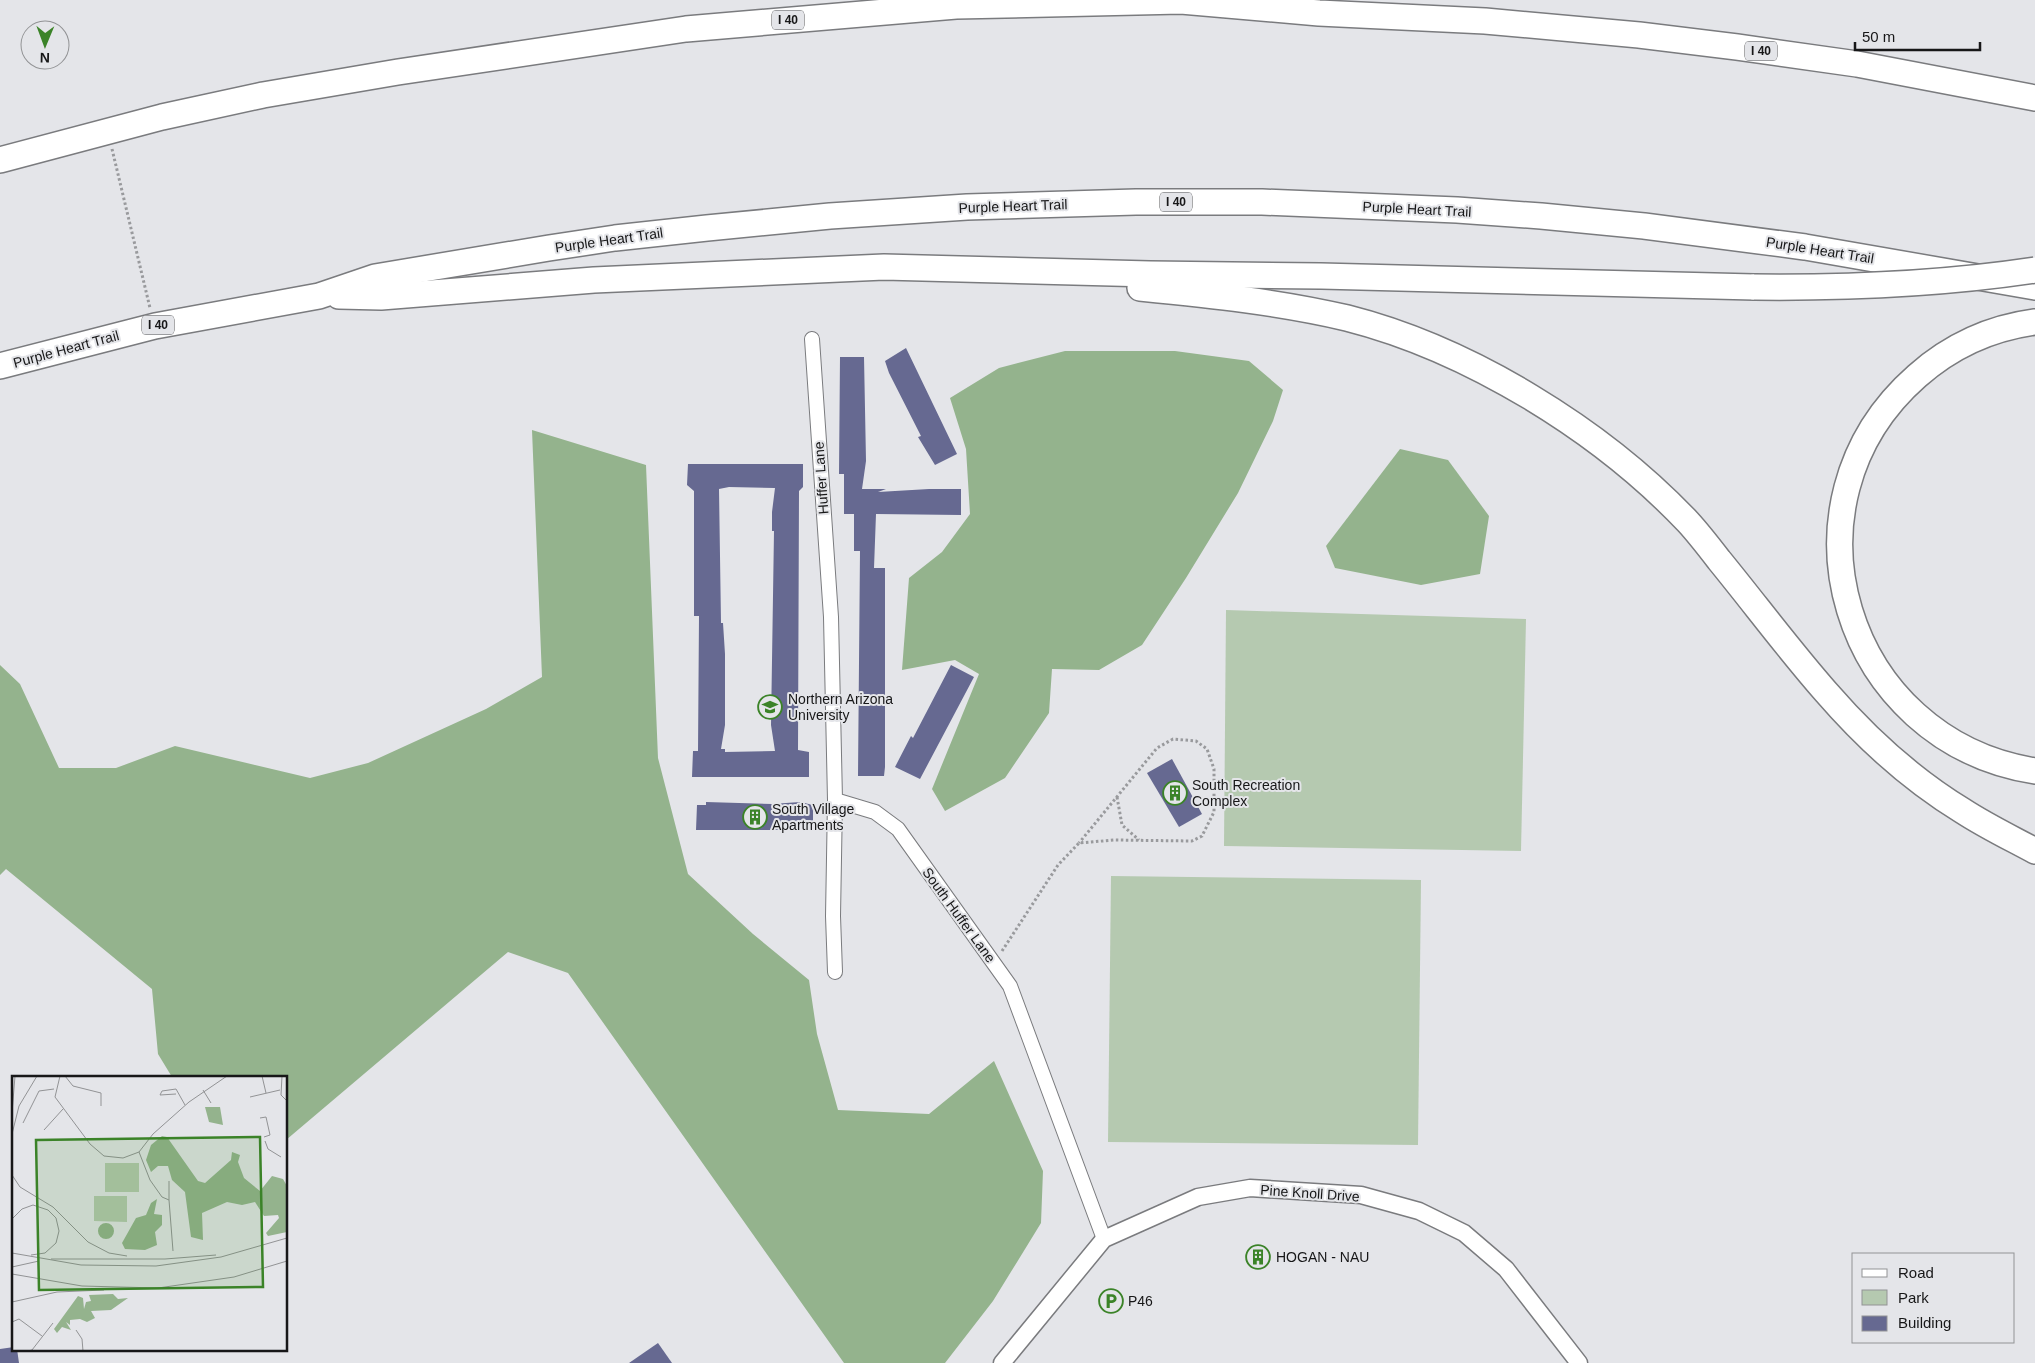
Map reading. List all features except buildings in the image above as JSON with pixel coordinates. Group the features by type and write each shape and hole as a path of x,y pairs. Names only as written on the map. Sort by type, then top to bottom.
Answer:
{"highway":[{"name":"I 40","path":"0,160 263,95 398,72 686,29 956,6 1189,0 1320,13 1485,21 1640,35 1857,64 2035,98"},
{"name":"Purple Heart Trail","path":"0,366 155,326 319,296 375,277 615,238 839,216 967,207 1136,202 1262,202 1447,210 1644,226 1805,246 2035,287"},
{"path":"319,296 381,297 594,280 884,267 1821,288 1910,284 2035,270"},
{"path":"1009,270 1071,281 1226,297 1301,308 1349,319 1442,351 1541,402 1615,456 1688,522 1826,692 1890,756 1923,783 1963,811 2035,851"},
{"path":"2035,322 1996,330 1961,345 1923,370 1888,404 1872,426 1858,452 1848,480 1842,510 1840,538 1844,588 1855,626 1869,658 1888,685 1919,717 1941,734 1967,749 1998,762 2035,771"}],"street":[{"name":"Huffer Lane","path":"812,339 831,618 835,800"},
{"name":"South Huffer Lane","path":"835,800 875,812 898,829 1010,986 1104,1239"},
{"path":"834,972 832,916 835,800"},
{"name":"Pine Knoll Drive","path":"1104,1239 1198,1197 1215,1194 1250,1188 1360,1195 1419,1211 1464,1233 1506,1268 1579,1363"},
{"path":"1002,1363 1104,1239"}],"path":[{"path":"108,132 155,326"},
{"path":"994,964 1058,865 1079,843 1157,748 1173,739 1196,741 1207,749 1214,769 1214,812 1202,836 1192,841 1114,840 1079,843"},
{"path":"1117,798 1122,825 1140,841"}],"green space":[{"path":"1065,351 1175,351 1249,361 1283,390 1273,421 1238,493 1142,645 1099,670 1052,669 1049,713 1005,778 945,811 932,789 979,674 955,660 902,670 909,578 942,552 970,514 966,449 950,398 999,368"},
{"path":"532,430 646,465 658,758 688,874 753,934 809,980 817,1034 838,1110 929,1114 994,1061 1043,1171 1041,1223 993,1301 945,1363 844,1363 568,973 508,952 288,1138 288,1076 171,1076 158,1054 152,989 6,869 0,875 0,665 20,684 59,768 116,768 175,746 310,778 368,763 486,709 542,677"},
{"path":"1400,449 1448,460 1489,516 1480,574 1421,585 1335,568 1326,546"},
{"path":"1226,610 1526,619 1521,851 1224,846"},
{"path":"1111,876 1421,880 1418,1145 1108,1142"}],"place":[{"name":"Northern Arizona University","path":"770,707"},
{"name":"South Recreation Complex","path":"1175,793"},
{"name":"South Village Apartments","path":"755,817"},
{"name":"HOGAN - NAU","path":"1258,1257"},
{"name":"P46","path":"1111,1301"}]}
